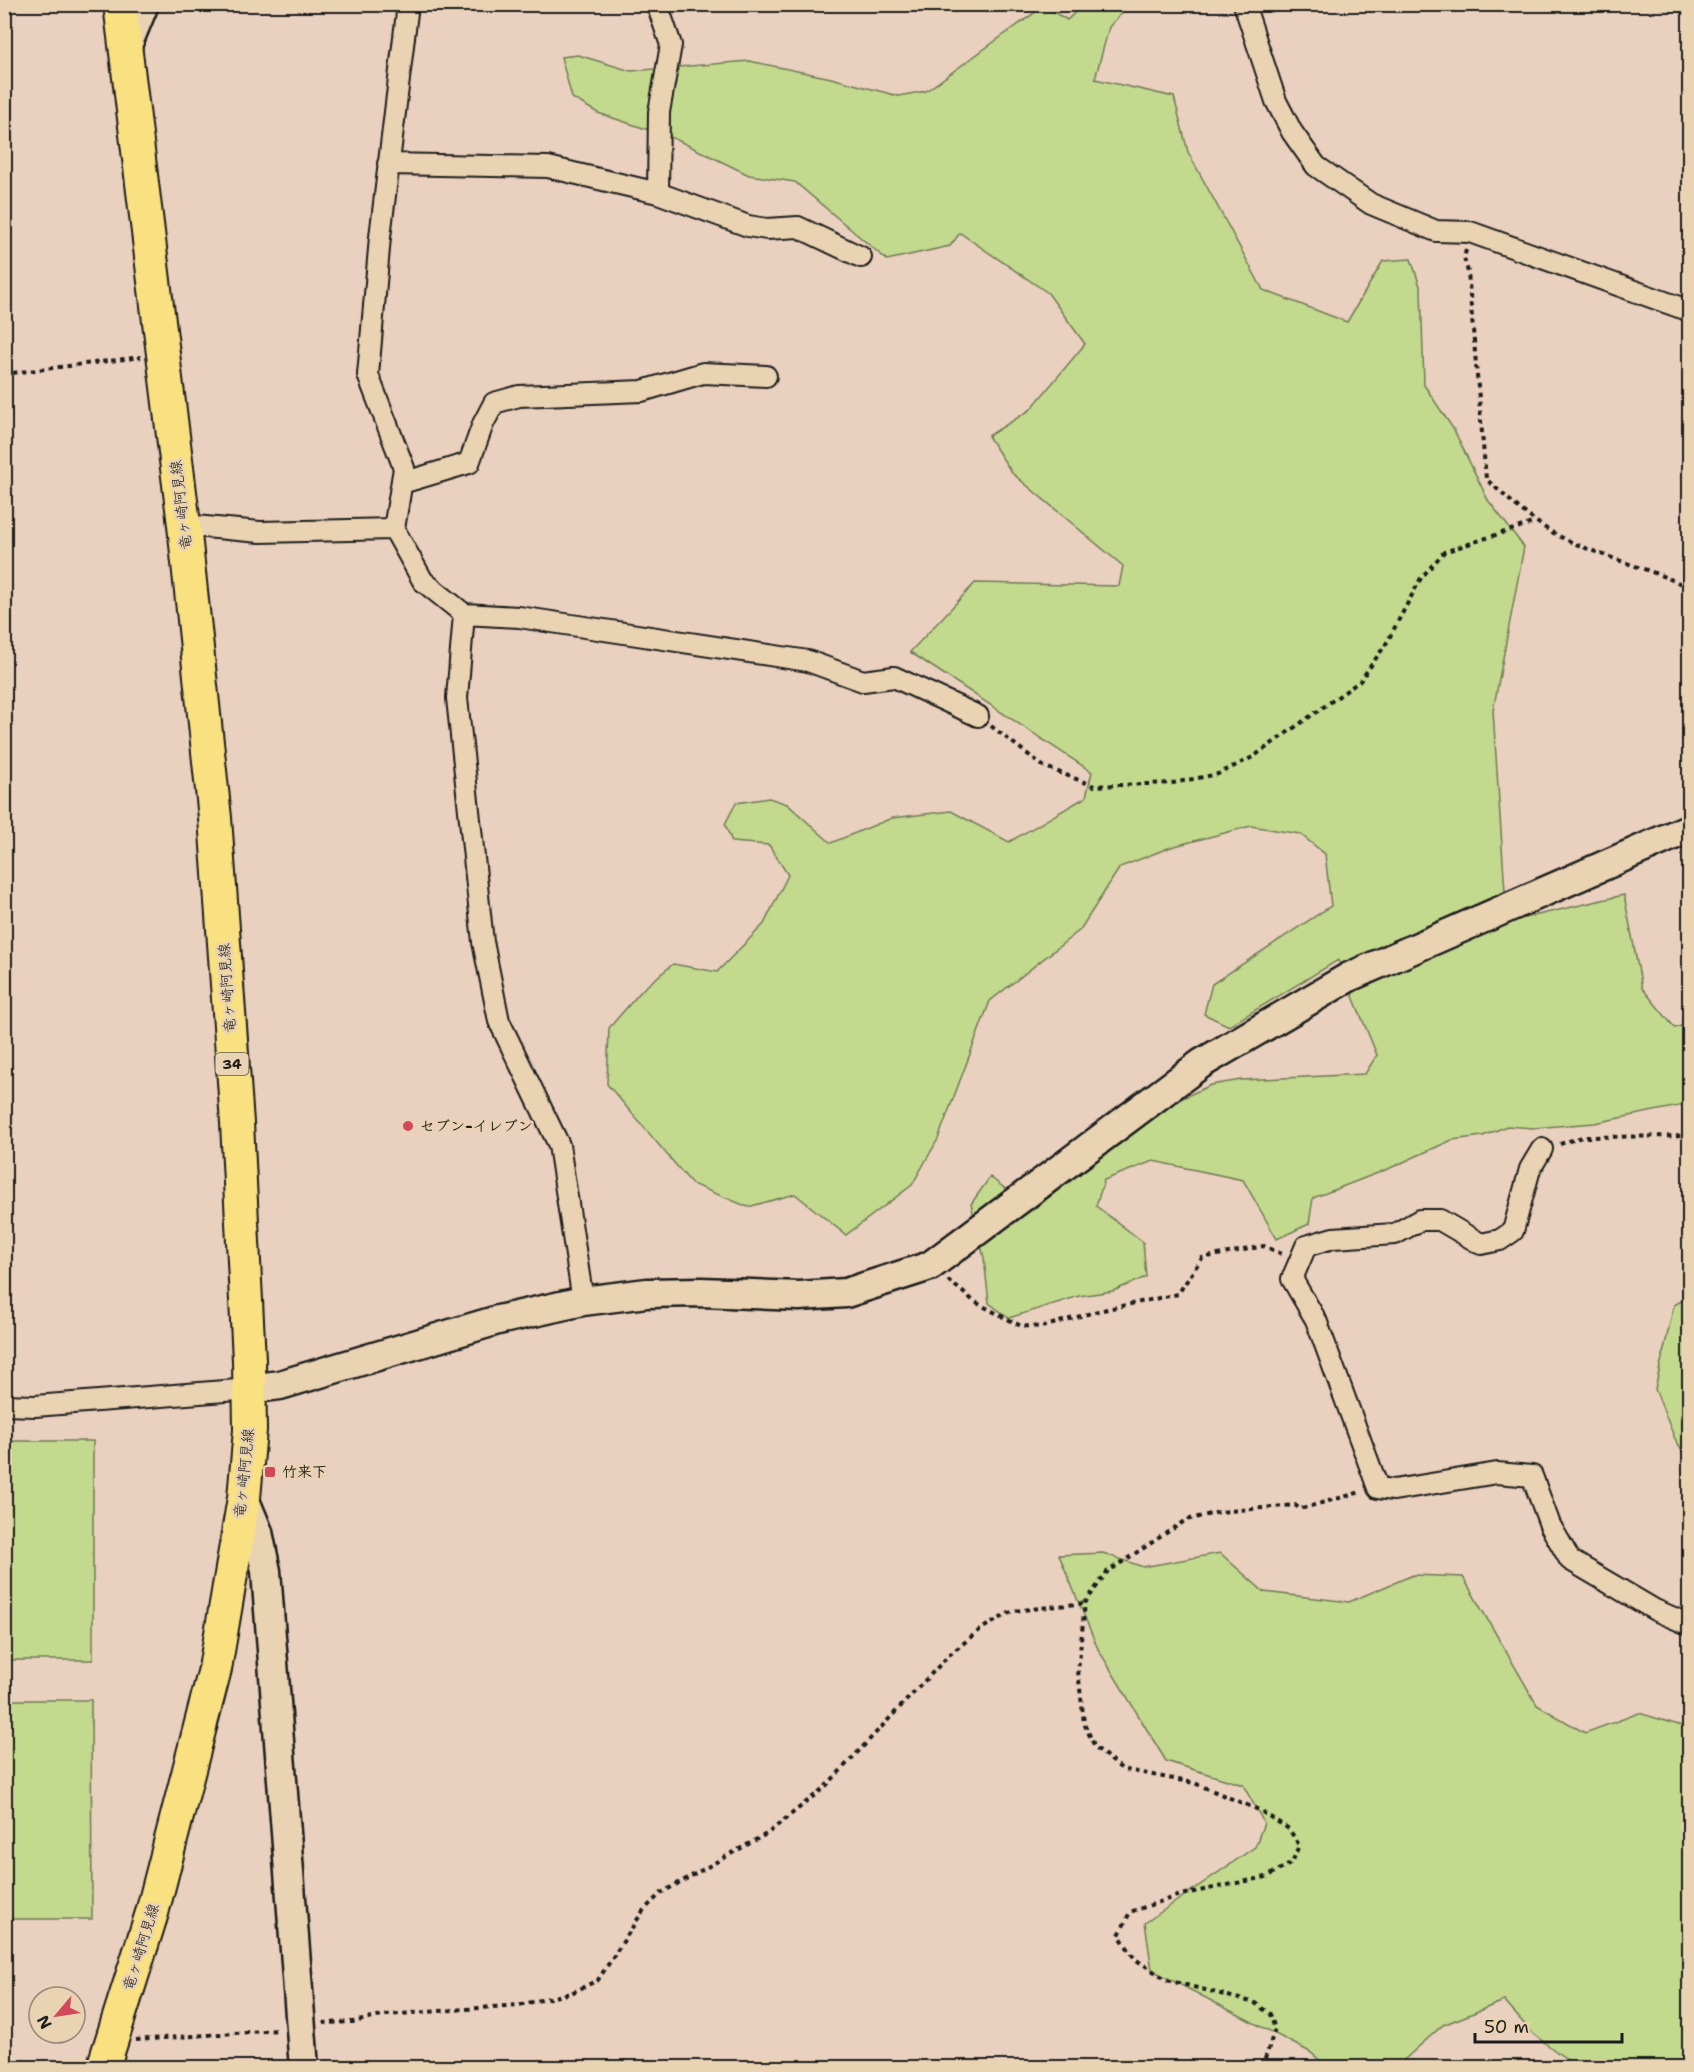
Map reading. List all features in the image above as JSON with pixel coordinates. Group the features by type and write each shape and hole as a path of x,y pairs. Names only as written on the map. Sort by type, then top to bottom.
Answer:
{"main road":[{"name":"竜ヶ崎阿見線","path":"107,2055 152,1913 193,1763 215,1669 244,1498 250,1430 237,1123 215,818 184,525 120,4"}],"street":[{"path":"126,48 144,4"},
{"path":"408,4 388,164 368,375 404,468 394,530 423,581 464,614 519,617 808,661 863,681 894,677 978,716"},
{"path":"657,4 671,45 659,112 658,193"},
{"path":"1244,4 1276,101 1292,132 1316,166 1371,204 1436,231 1470,232 1689,311"},
{"path":"388,164 548,167 658,193 748,226 767,230 798,227 861,257"},
{"path":"402,483 469,463 483,424 494,403 519,396 642,391 703,374 766,376"},
{"path":"184,525 260,532 394,530"},
{"path":"464,614 457,698 483,942 499,1021 559,1146 583,1301"},
{"path":"4,1405 35,1406 280,1385 498,1320 583,1301 647,1293 702,1292 799,1296 846,1293 930,1266 1202,1063 1349,977 1689,828"},
{"path":"1542,1149 1530,1169 1513,1231 1500,1240 1481,1244 1440,1220 1420,1221 1395,1234 1333,1238 1306,1246 1292,1279 1316,1320 1378,1488 1394,1490 1497,1473 1532,1476 1550,1525 1570,1560 1655,1610 1689,1625"},
{"path":"244,1498 258,1532 266,1571 304,2067"}],"path":[{"path":"1470,232 1464,258 1468,272 1486,479 1535,522 1595,552 1665,576 1689,588"},
{"path":"4,374 163,354"},
{"path":"978,716 1043,766 1094,786 1173,783 1218,774 1253,757 1360,681 1386,644 1421,578 1444,552 1535,522"},
{"path":"1542,1149 1582,1137 1689,1136"},
{"path":"930,1266 975,1302 1021,1326 1042,1327 1098,1311 1178,1294 1202,1258 1264,1246 1299,1261"},
{"path":"1262,2067 1275,2029 1270,2014 1255,2002 1167,1980 1135,1959 1119,1935 1130,1912 1179,1895 1266,1877 1292,1863 1299,1845 1289,1829 1259,1810 1194,1783 1122,1769 1095,1747 1084,1723 1078,1671 1085,1603 1107,1572 1186,1520 1219,1512 1295,1505 1300,1509 1378,1488"},
{"path":"107,2055 285,2029 302,2024 353,2022 387,2015 519,2005 571,1993 597,1980 615,1958 643,1911 661,1893 768,1833 825,1787 950,1655 981,1629 1013,1611 1085,1603"}],"green space":[{"path":"1083,5 1129,5 1109,27 1095,79 1174,97 1188,152 1263,290 1347,322 1383,261 1411,259 1421,289 1424,385 1454,430 1488,500 1524,547 1493,711 1507,922 1624,895 1642,988 1675,1028 1689,1023 1689,1104 1595,1123 1533,1128 1507,1126 1483,1136 1452,1140 1388,1169 1313,1198 1309,1224 1277,1239 1243,1180 1153,1161 1104,1180 1096,1206 1143,1242 1146,1277 1113,1291 1079,1296 1009,1318 989,1303 984,1258 971,1204 990,1177 1033,1210 1161,1108 1211,1085 1241,1080 1365,1074 1377,1055 1338,960 1229,1026 1204,1014 1212,984 1331,906 1325,854 1300,834 1251,826 1171,847 1120,867 1080,930 990,1001 938,1139 912,1185 846,1235 795,1194 748,1207 692,1184 607,1084 609,1028 643,989 673,964 717,972 764,924 788,875 769,845 732,842 725,824 736,803 769,798 787,804 831,843 892,818 951,811 1009,842 1086,797 1092,772 910,652 975,583 1119,586 1123,566 1012,473 988,436 1030,410 1085,344 1048,293 960,233 950,246 887,260 795,182 749,175 673,138 598,113 572,98 561,57 578,55 631,71 749,61 831,78 898,96 926,91 1044,6 1067,20"},
{"path":"1648,5 1689,5 1689,14"},
{"path":"1687,1298 1690,1301 1689,1461 1675,1439 1655,1389 1674,1305"},
{"path":"4,1441 93,1441 93,1660 5,1660"},
{"path":"1103,1553 1143,1567 1220,1553 1264,1592 1349,1602 1413,1575 1463,1577 1537,1705 1585,1733 1639,1713 1689,1728 1689,2067 1577,2067 1533,2034 1504,2001 1443,2025 1396,2067 1328,2067 1310,2052 1152,1970 1145,1923 1255,1847 1264,1823 1243,1785 1166,1761 1098,1649 1059,1555"},
{"path":"5,1700 91,1700 92,1919 5,1919"}],"place":[{"name":"セブン-イレブン","path":"408,1126"},
{"name":"竹来下","path":"270,1472"}]}
